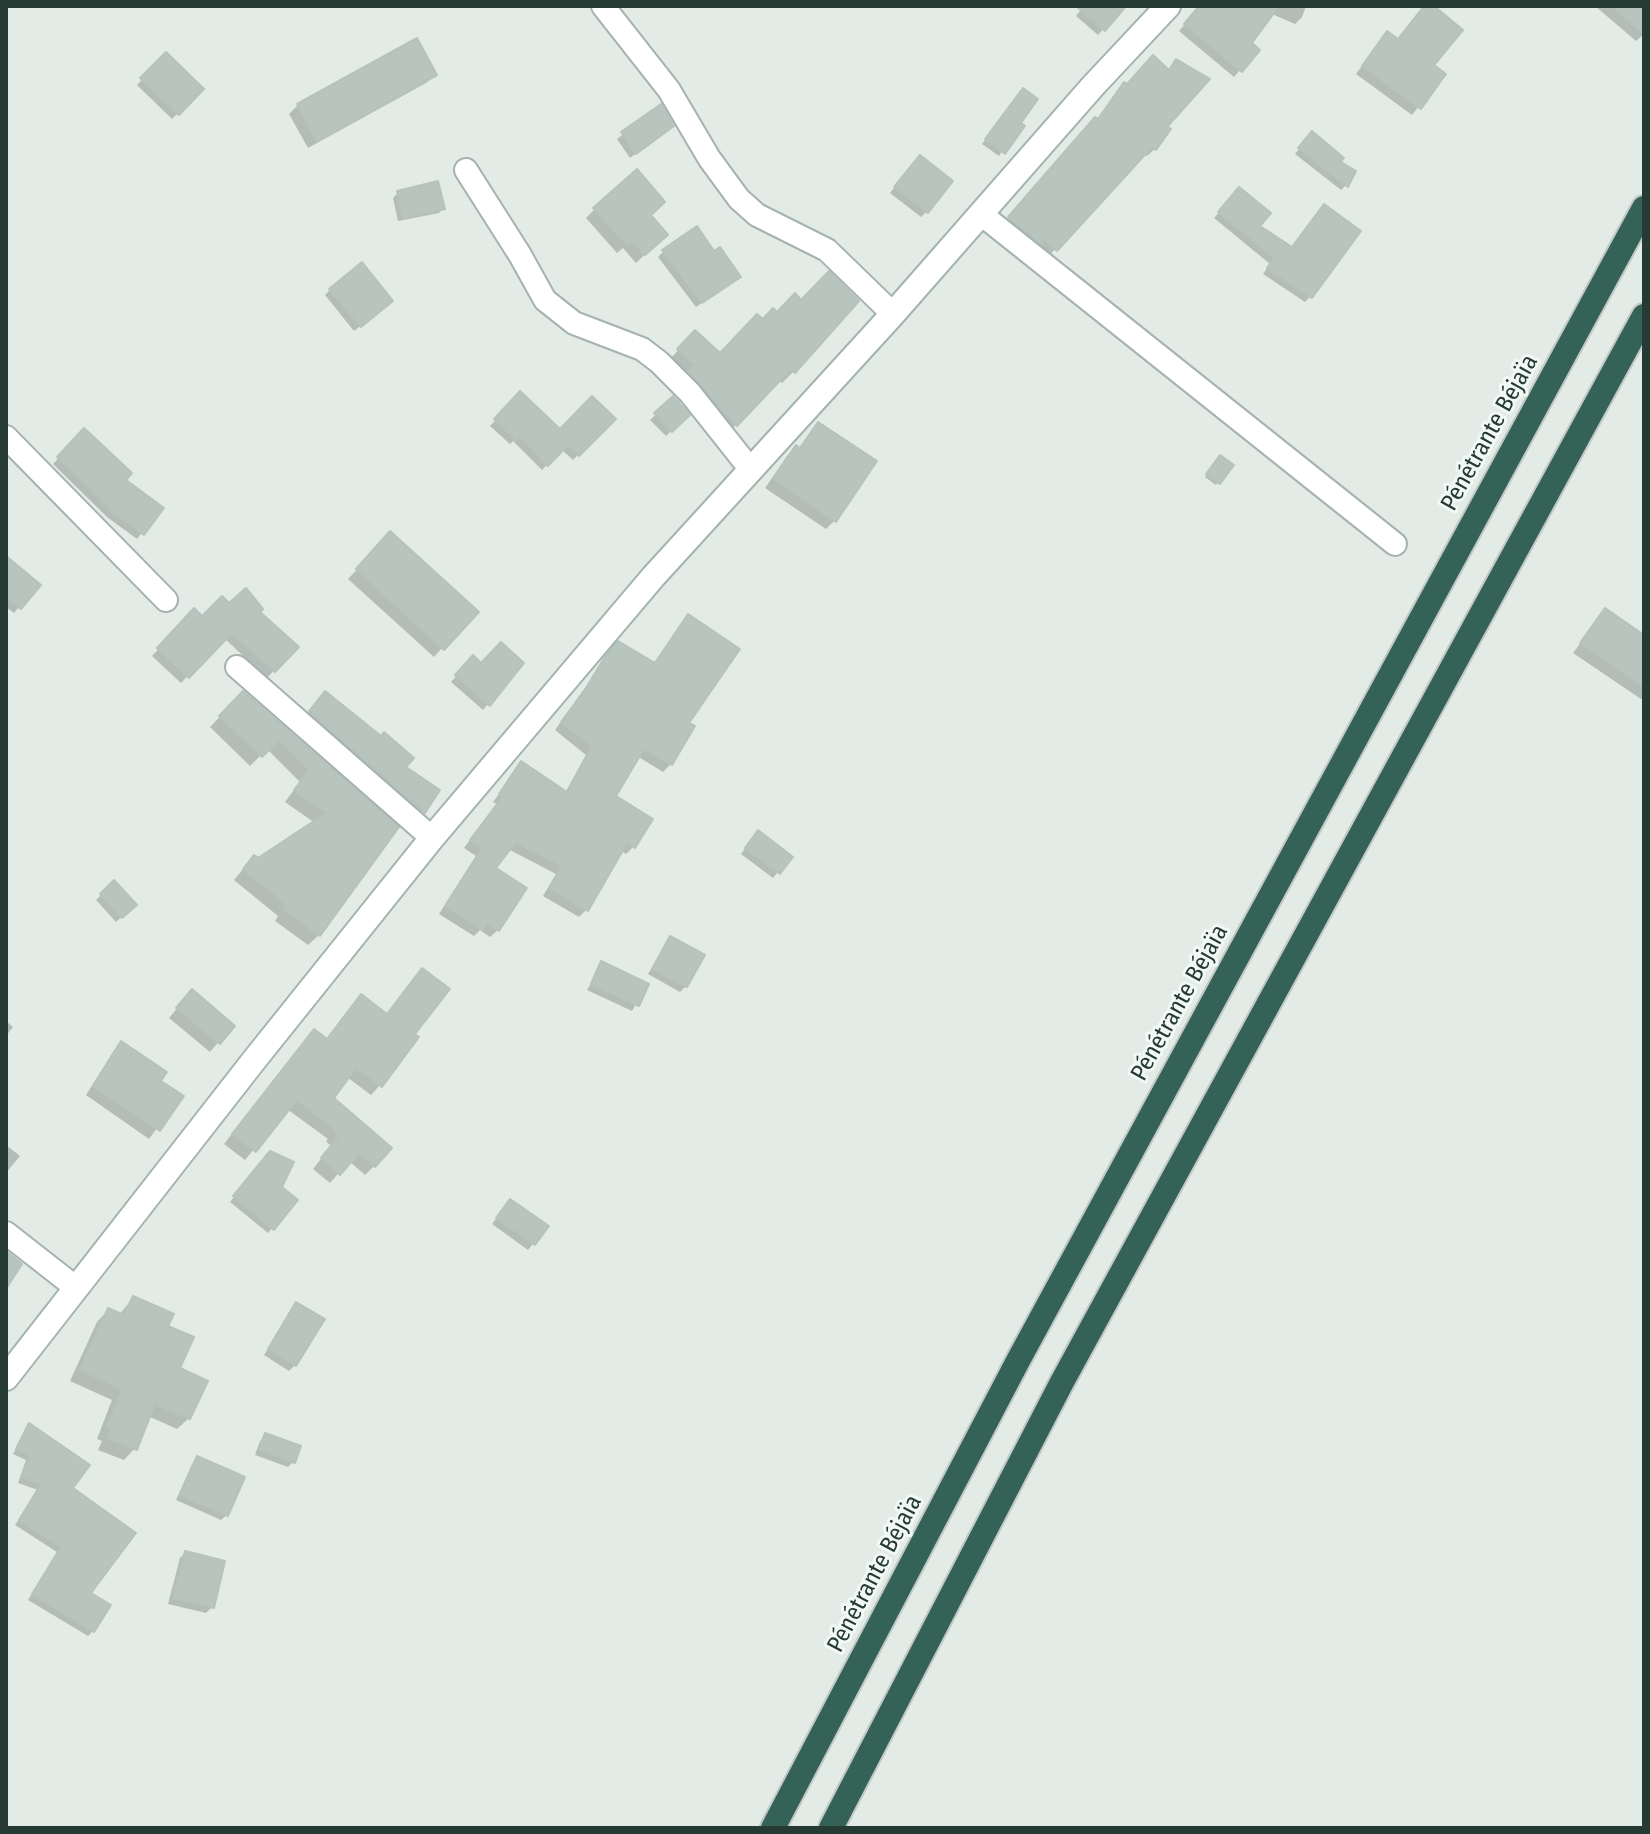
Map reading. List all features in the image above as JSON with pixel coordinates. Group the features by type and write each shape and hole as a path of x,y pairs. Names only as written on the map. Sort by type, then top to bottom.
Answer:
{"highway":[{"name":"Pénétrante Béjaïa","path":"773,1828 1020,1357 1644,208"},
{"path":"831,1828 1062,1382 1644,316"}],"main road":[{"path":"6,1378 432,838 653,577 1168,6"}],"street":[{"path":"603,6 669,90 709,158 739,199 757,215 827,250 893,314"},
{"path":"466,170 545,300 574,323 642,349 659,362 690,393 751,470"},
{"path":"981,214 1395,544"},
{"path":"6,437 166,600"},
{"path":"237,667 432,838"},
{"path":"6,1233 75,1287"}],"building":[{"path":"1076,6 1126,6 1105,31"},
{"path":"1199,6 1279,6 1252,43 1260,50 1242,72 1184,24"},
{"path":"1424,6 1434,6 1463,30 1434,65 1446,74 1421,109 1362,66 1387,31 1398,39"},
{"path":"1612,6 1644,6 1644,34"},
{"path":"417,38 437,75 317,141 297,104"},
{"path":"166,52 204,89 179,115 140,78"},
{"path":"1153,55 1169,70 1176,59 1210,79 1167,127 1171,129 1156,150 1152,147 1057,251 1044,239 1040,243 1008,217 1095,117 1098,119 1124,82 1127,84"},
{"path":"1023,88 1038,99 1021,123 1025,126 1005,154 985,139"},
{"path":"661,104 674,126 636,154 621,132"},
{"path":"1312,131 1344,158 1341,162 1356,171 1348,187 1298,148"},
{"path":"920,155 953,181 928,213 894,187"},
{"path":"637,169 665,202 651,215 668,235 645,255 632,241 627,245 593,208"},
{"path":"438,181 445,209 403,218 397,191"},
{"path":"1239,187 1271,213 1260,226 1292,247 1324,204 1361,231 1312,298 1267,268 1274,258 1218,212"},
{"path":"697,226 714,251 720,247 741,277 702,303 662,250"},
{"path":"362,262 393,301 361,327 329,289"},
{"path":"829,271 859,301 795,373 791,369 737,426 688,371 694,365 677,349 695,330 720,353 757,314 763,319 773,308 777,312 795,293 801,300"},
{"path":"520,391 560,429 592,396 616,419 579,456 568,445 548,466 520,437 516,440 494,419"},
{"path":"673,396 690,415 672,432 654,413"},
{"path":"818,422 877,461 836,522 773,479 796,445 800,448"},
{"path":"84,428 132,473 126,480 164,508 144,535 113,512 57,457"},
{"path":"1220,455 1234,465 1220,484 1206,474"},
{"path":"390,531 479,612 444,650 356,569"},
{"path":"6,556 41,585 21,609 6,597"},
{"path":"246,588 263,609 260,612 299,647 275,672 232,633 189,678 157,648 194,608 202,616 222,596 229,603"},
{"path":"1605,608 1644,635 1644,687 1580,643"},
{"path":"688,614 740,649 689,723 695,726 672,765 644,749 616,796 653,819 635,848 627,843 588,911 549,888 562,866 516,842 496,868 527,888 499,931 487,923 483,930 445,906 482,848 470,840 503,796 499,794 521,761 567,792 592,746 561,722 618,641 655,663"},
{"path":"501,642 524,663 490,706 455,675 473,655 481,663"},
{"path":"243,691 399,827 320,936 284,910 287,905 243,869 254,855 258,858 326,813 294,790 309,770 279,740 262,757 219,716"},
{"path":"325,691 381,736 384,732 414,758 406,767 440,790 425,813 309,711"},
{"path":"758,830 793,857 780,874 745,848"},
{"path":"114,880 137,905 122,918 100,894"},
{"path":"670,936 705,955 687,987 652,969"},
{"path":"601,961 649,984 639,1006 591,984"},
{"path":"422,968 450,989 415,1034 419,1037 382,1087 356,1068 334,1098 392,1148 375,1167 359,1153 340,1175 321,1158 339,1136 335,1129 297,1100 256,1152 232,1134 314,1029 327,1039 361,994 387,1014"},
{"path":"192,989 235,1026 220,1044 176,1008"},
{"path":"121,1041 167,1072 161,1081 184,1096 160,1131 93,1086"},
{"path":"270,1151 294,1162 282,1187 298,1200 274,1230 233,1196"},
{"path":"510,1199 549,1226 535,1245 496,1218"},
{"path":"6,1251 22,1264 6,1289"},
{"path":"133,1296 174,1314 168,1326 194,1337 180,1368 208,1381 190,1419 155,1404 137,1450 108,1438 112,1429 107,1427 122,1389 80,1370 108,1308 124,1315"},
{"path":"296,1302 325,1319 296,1366 268,1349"},
{"path":"29,1423 90,1465 73,1488 136,1533 91,1593 111,1605 94,1632 32,1594 61,1547 19,1520 41,1484 22,1477 30,1455 16,1449"},
{"path":"265,1433 301,1446 295,1463 259,1449"},
{"path":"197,1456 245,1477 228,1516 180,1495"},
{"path":"185,1551 225,1561 214,1608 173,1598"}]}
